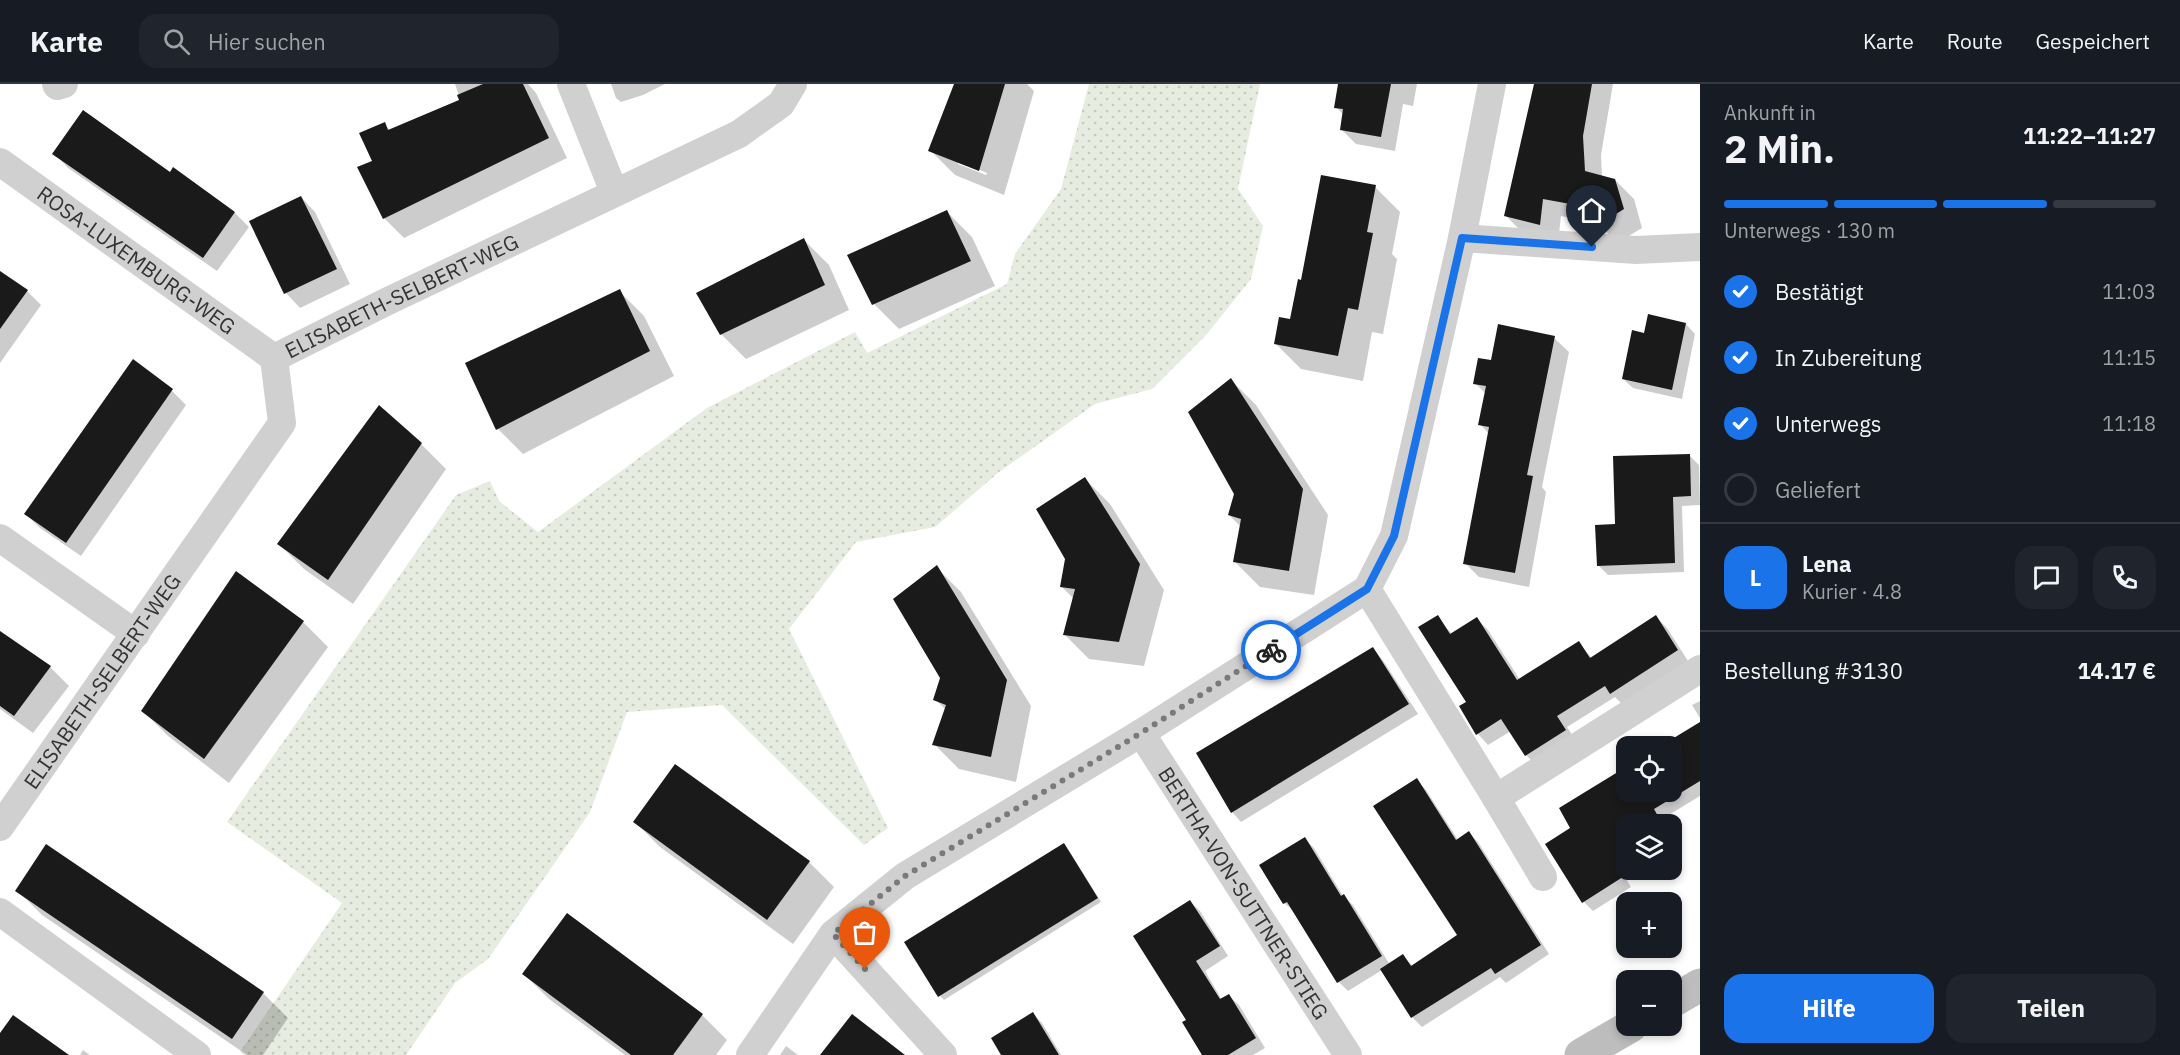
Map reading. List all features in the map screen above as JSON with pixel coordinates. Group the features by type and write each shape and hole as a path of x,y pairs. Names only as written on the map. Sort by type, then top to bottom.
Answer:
{"main road":[{"path":"1682,996 1700,985"},
{"path":"1581,1055 1616,1034"}],"street":[{"path":"56,84 57,86 64,84"},
{"path":"571,84 614,192"},
{"name":"ELISABETH-SELBERT-WEG","path":"0,827 282,423 274,358 614,192 739,134 781,104 793,84"},
{"path":"750,1055 833,934 905,876 1141,733 1367,589 1394,536 1462,238 1492,84"},
{"name":"ROSA-LUXEMBURG-WEG","path":"0,162 274,358"},
{"path":"1462,238 1636,250 1700,247"},
{"path":"0,538 136,634"},
{"path":"1367,589 1543,878"},
{"path":"1496,798 1700,669"},
{"name":"BERTHA-VON-SUTTNER-STIEG","path":"1141,733 1348,1055"},
{"path":"0,912 197,1055"},
{"path":"833,934 943,1055"}],"shaded area":[{"path":"1089,84 1260,84 1238,189 1263,226 1251,279 1206,335 1152,389 1095,404 999,472 935,527 856,542 789,629 888,828 864,845 722,705 627,712 590,812 488,959 455,983 406,1055 244,1055 240,1052 342,903 227,822 456,495 490,481 499,501 538,532 707,408 855,332 867,353 1007,284 1015,254 1061,189"}],"building":[{"path":"483,84 523,84 549,138 383,219 357,167 372,161 359,133 385,122 388,130 459,100 457,95"},
{"path":"954,84 1005,84 979,171 928,151"},
{"path":"1338,84 1391,84 1381,137 1340,130 1343,109 1334,108"},
{"path":"1534,84 1592,84 1583,136 1585,171 1615,179 1624,209 1598,225 1592,208 1543,199 1540,225 1504,216"},
{"path":"83,110 170,172 173,167 235,212 203,258 52,154"},
{"path":"1321,175 1376,185 1367,232 1373,233 1358,310 1348,308 1338,356 1274,344 1279,317 1290,319 1298,279 1301,280"},
{"path":"301,196 337,269 284,294 249,221"},
{"path":"947,210 971,261 872,305 847,255"},
{"path":"804,238 825,285 720,335 696,293"},
{"path":"0,271 28,290 0,329"},
{"path":"620,289 650,351 496,430 465,363"},
{"path":"1648,314 1686,323 1672,390 1622,379 1632,330 1644,333"},
{"path":"1498,324 1555,336 1527,475 1533,476 1515,573 1463,564 1489,427 1478,425 1486,386 1473,384 1478,358 1491,360"},
{"path":"133,359 173,389 66,543 24,514"},
{"path":"1231,378 1303,489 1289,571 1233,562 1241,519 1228,515 1234,494 1188,412"},
{"path":"379,405 422,443 328,580 277,544"},
{"path":"1690,454 1691,496 1673,497 1675,563 1597,566 1595,525 1615,524 1613,456"},
{"path":"1085,477 1140,564 1119,642 1063,635 1075,589 1060,587 1065,559 1036,509"},
{"path":"937,565 1007,680 991,757 932,745 946,705 933,700 940,678 893,599"},
{"path":"236,571 304,621 204,759 141,711"},
{"path":"1438,615 1450,634 1477,617 1517,680 1579,641 1590,658 1656,615 1678,650 1610,694 1605,686 1557,716 1566,730 1525,756 1501,719 1476,735 1459,706 1466,702 1418,627"},
{"path":"0,631 51,666 14,716 0,706"},
{"path":"1373,647 1409,704 1231,813 1196,753"},
{"path":"1700,722 1700,781 1682,792 1682,736 1677,736"},
{"path":"675,764 810,861 767,920 633,822"},
{"path":"1616,773 1616,802 1666,802 1654,809 1657,814 1616,814 1616,880 1618,880 1582,903 1545,844 1570,828 1559,808"},
{"path":"1417,778 1456,840 1469,831 1541,945 1495,974 1491,968 1411,1018 1380,969 1403,954 1411,966 1457,935 1373,806"},
{"path":"1305,837 1341,896 1344,894 1382,956 1337,983 1287,902 1283,904 1259,865"},
{"path":"1064,843 1098,898 938,997 904,942"},
{"path":"46,844 264,992 232,1039 15,891"},
{"path":"1190,900 1220,946 1196,961 1220,999 1229,994 1256,1038 1228,1055 1202,1055 1182,1022 1186,1020 1133,936"},
{"path":"567,913 703,1014 673,1055 631,1055 522,974"},
{"path":"1033,1012 1059,1055 1001,1055 991,1038"},
{"path":"852,1014 905,1055 820,1055"},
{"path":"13,1015 69,1055 0,1055 0,1033"}],"way so far":[{"path":"865,969 833,934 905,876 1141,733 1271,650"}],"route":[{"path":"1271,650 1367,589 1394,536 1462,238 1592,247"}]}
